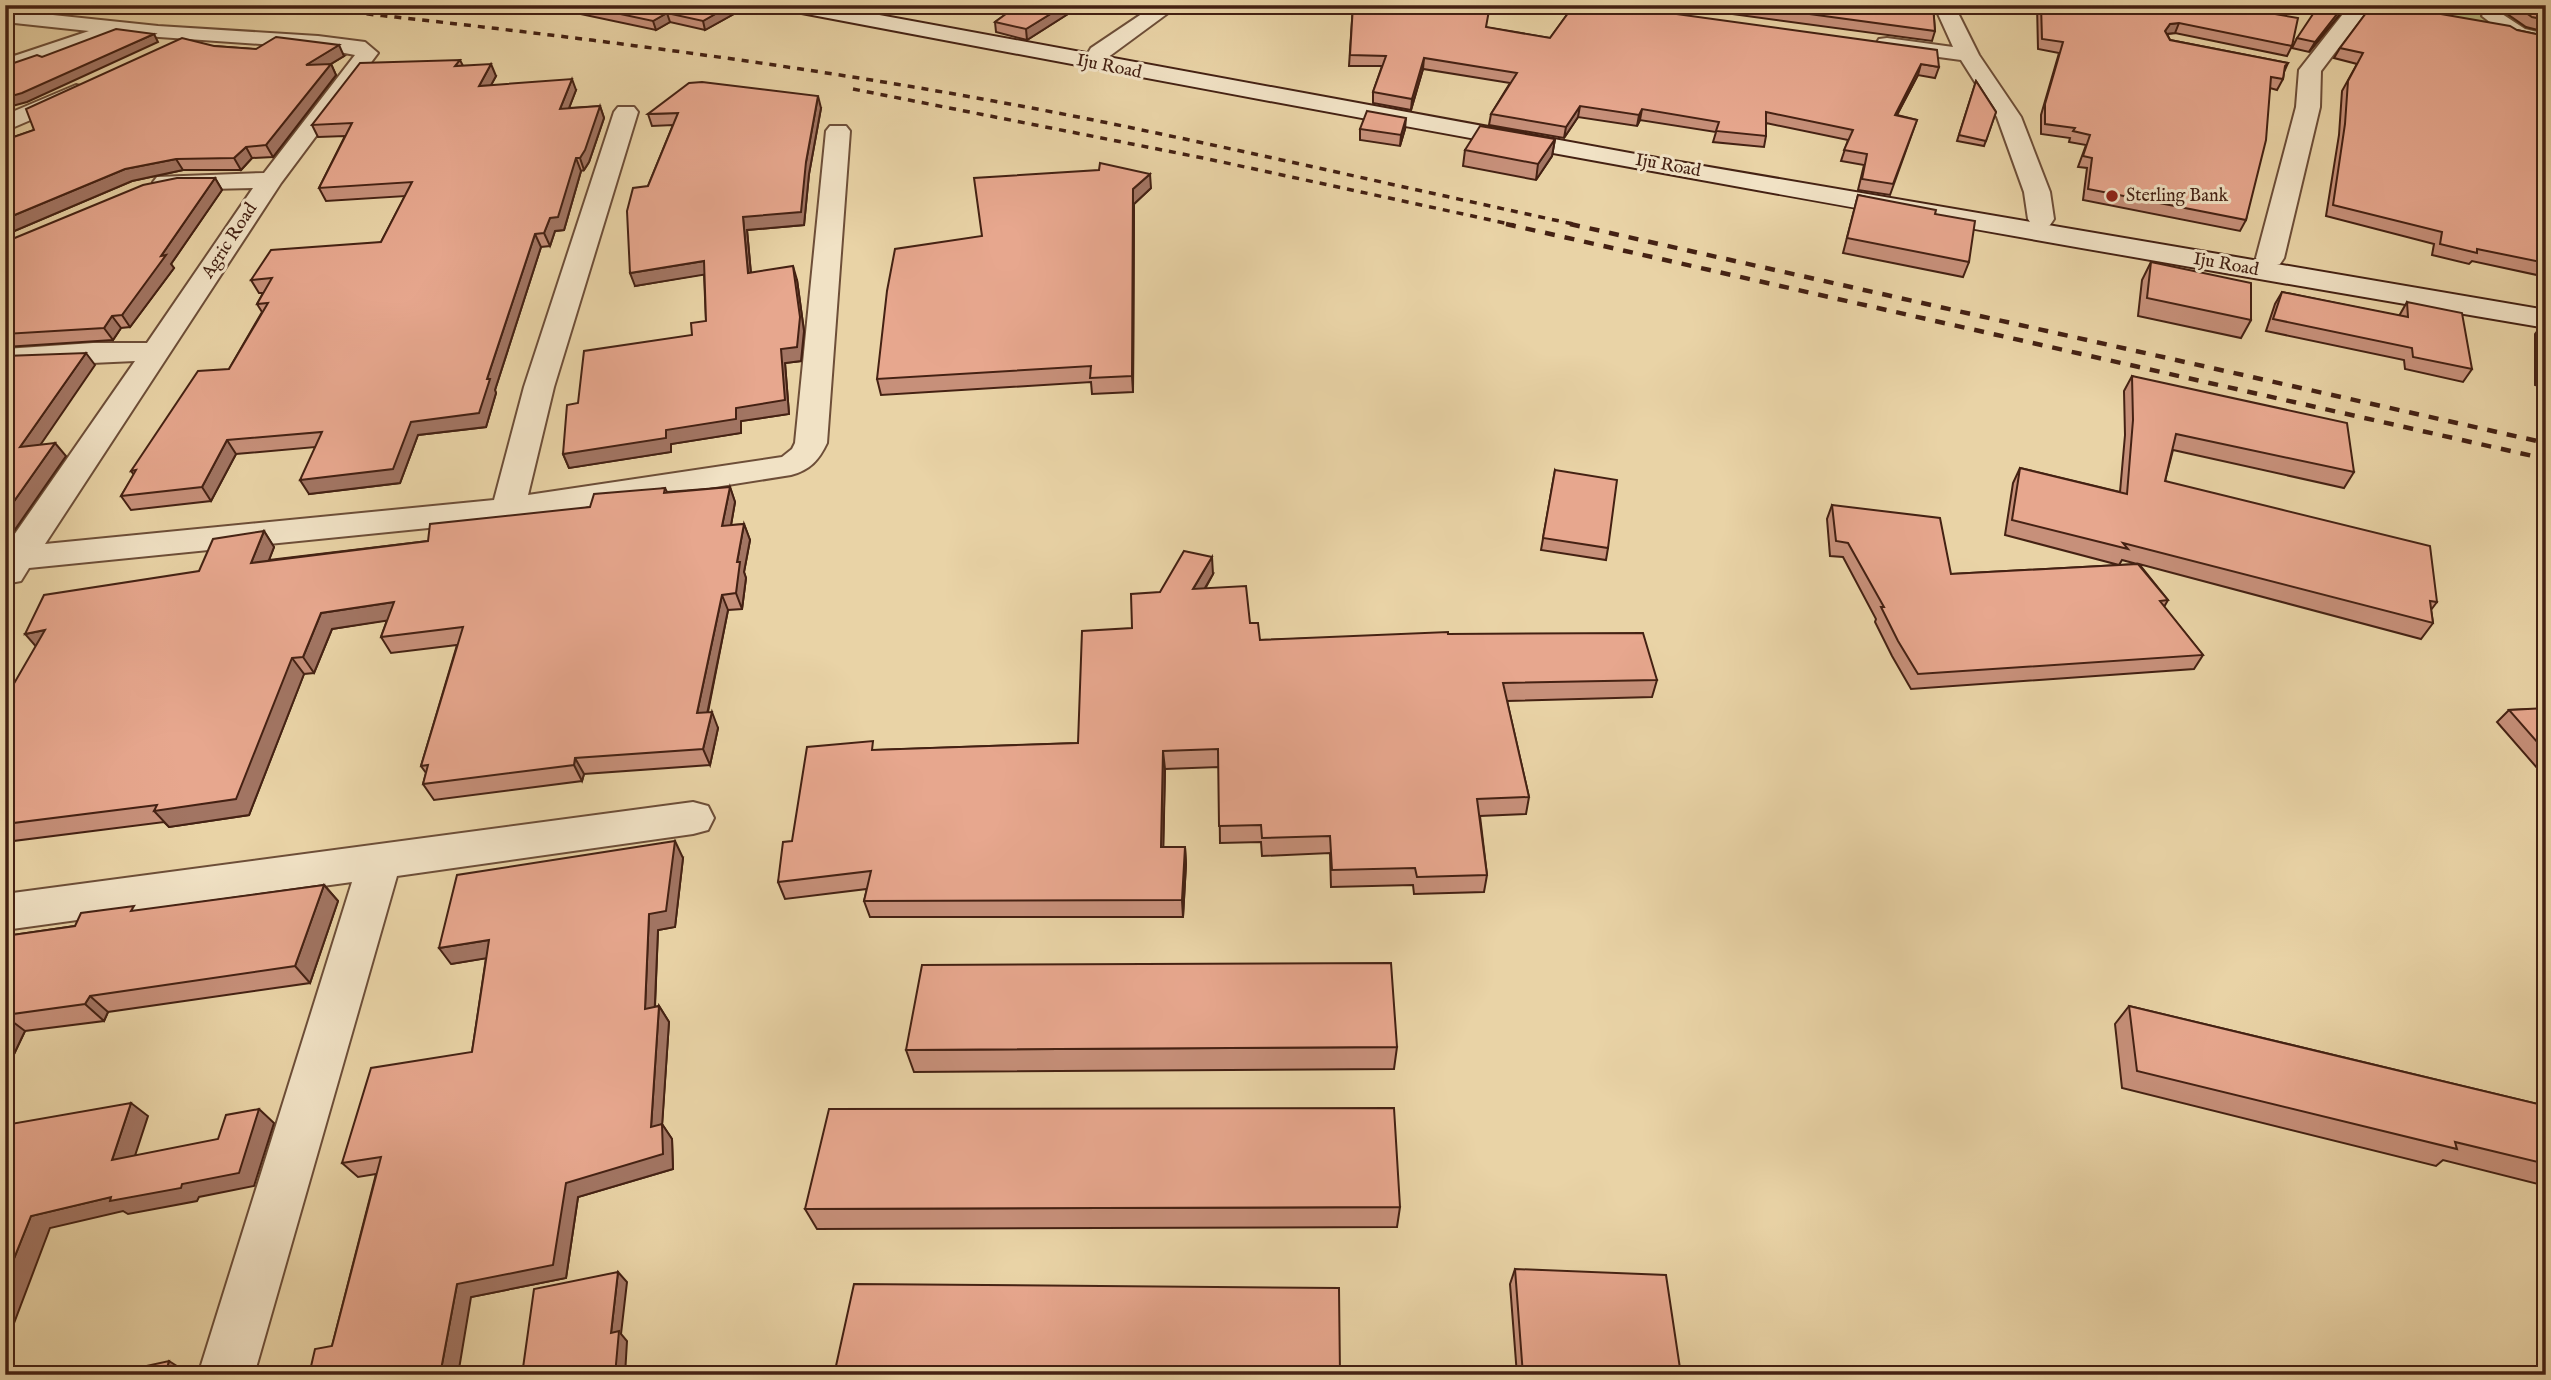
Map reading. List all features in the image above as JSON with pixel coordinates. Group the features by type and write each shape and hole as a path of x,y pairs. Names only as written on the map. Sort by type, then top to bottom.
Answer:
{"street":[{"name":"Iju Road","path":"791,5 1125,70 1916,203 2041,219 2546,302"},
{"name":"Iju Road","path":"849,5 1916,203 2262,272 2546,319"},
{"path":"1099,53 1169,5"},
{"path":"1944,5 1968,55 2009,117 2038,192 2041,219"},
{"path":"2270,258 2308,107 2310,70 2361,5"},
{"path":"5,16 198,34"},
{"path":"2491,16 2518,34 2546,40"},
{"path":"5,66 118,28"},
{"path":"155,56 198,34"},
{"name":"Agric Road","path":"10,565 157,352 271,180 367,53 357,47 318,42 198,34"},
{"path":"1871,42 1968,55"},
{"path":"2283,64 2310,70"},
{"path":"5,124 96,82"},
{"path":"508,509 540,387 626,112"},
{"path":"10,565 508,509 791,465 805,455 811,443 838,131"},
{"path":"142,189 184,180 271,180"},
{"path":"5,358 93,352 157,352"},
{"path":"5,912 693,818"},
{"path":"226,1375 379,863"}],"shaded area":[{"path":"2346,5 2546,5 2546,33"}],"building":[{"path":"578,5 731,5 703,21 667,13 653,21"},
{"path":"1018,5 1065,5 1026,29 995,22"},
{"path":"1353,5 1490,5 1486,27 1550,38 1574,5 1611,5 1937,50 1939,67 1921,64 1895,115 1917,120 1893,184 1862,179 1867,154 1844,150 1853,130 1766,112 1766,136 1716,131 1719,122 1642,109 1639,115 1580,106 1566,127 1491,114 1517,73 1424,58 1412,99 1373,92 1386,56 1350,55"},
{"path":"1742,5 1933,5 1935,31"},
{"path":"2041,5 2223,5 2298,18 2292,46 2179,23 2170,24 2165,31 2170,40 2288,63 2283,79 2271,77 2266,140 2246,220 2088,189 2092,158 2083,156 2090,135 2073,131 2075,128 2045,124 2045,104 2063,42 2042,39"},
{"path":"2319,5 2344,5 2315,42 2297,38"},
{"path":"2372,5 2389,5 2510,26 2546,36 2546,263 2477,249 2477,253 2440,244 2442,232 2333,205 2345,124 2348,81 2363,53 2340,48"},
{"path":"2515,5 2546,5 2546,20 2532,17"},
{"path":"116,29 154,34 22,93 5,98 5,66 37,55 42,57"},
{"path":"276,37 339,45 306,65 331,64 266,145 246,147 234,158 176,159 125,169 5,219 5,140 34,130 26,109 182,38 214,46 256,49"},
{"path":"460,60 455,66 491,64 479,86 572,79 560,109 600,106 585,150 580,158 576,158 558,217 550,218 544,233 535,234 487,379 490,379 479,413 411,422 393,469 300,480 322,432 227,440 202,487 121,496 136,470 131,471 198,371 229,369 268,303 257,304 272,278 251,280 271,250 381,242 412,182 319,188 352,123 312,125 360,63"},
{"path":"1976,81 1996,112 1986,141 1959,135"},
{"path":"702,82 818,96 806,162 801,212 743,217 748,273 793,266 800,317 797,347 781,349 785,400 736,408 736,419 666,430 666,438 563,454 567,405 578,403 584,351 692,335 691,323 706,321 704,261 630,273 627,211 633,188 648,186 678,113 648,114 689,83"},
{"path":"1367,111 1406,118 1401,135 1360,129"},
{"path":"1480,126 1555,139 1538,164 1465,150"},
{"path":"1100,163 1150,174 1133,189 1132,376 1090,378 1091,366 877,379 887,291 895,249 982,236 974,178 1099,170"},
{"path":"177,178 215,178 161,256 166,255 122,315 112,316 104,328 5,334 5,242 143,185"},
{"path":"1858,195 1936,210 1935,214 1975,221 1969,262 1847,238"},
{"path":"2151,262 2251,283 2251,320 2147,298"},
{"path":"2282,292 2408,317 2407,302 2462,313 2472,369 2413,357 2412,348 2273,319"},
{"path":"2546,322 2546,373 2544,373"},
{"path":"86,353 20,447 55,443 5,514 5,356"},
{"path":"2132,376 2347,423 2354,472 2176,434 2165,481 2430,546 2437,602 2430,601 2433,623 2123,543 2128,549 2012,520 2020,468 2127,494 2133,420"},
{"path":"1555,470 1617,480 1608,548 1543,538"},
{"path":"730,487 722,526 744,524 737,562 740,562 736,593 722,595 697,713 712,712 703,749 575,758 574,765 423,784 428,765 421,766 463,627 381,637 394,602 321,613 303,657 292,658 236,799 154,811 157,805 5,824 5,699 45,630 25,634 44,595 199,571 213,539 264,531 251,563 428,541 430,524 590,507 594,494 665,488 664,493"},
{"path":"1832,505 1940,518 1951,574 2138,564 2168,600 2160,601 2203,655 1918,674 1848,543 1836,541"},
{"path":"1184,551 1212,557 1193,589 1246,586 1250,623 1258,623 1260,640 1448,632 1643,633 1657,680 1503,683 1529,797 1477,799 1487,875 1417,877 1415,868 1332,870 1330,836 1262,838 1261,825 1219,826 1218,749 1163,751 1161,847 1185,847 1182,900 864,901 871,871 778,882 783,842 792,841 807,747 873,741 872,750 1078,743 1082,631 1132,628 1131,594 1160,592"},
{"path":"2546,708 2546,752 2509,710"},
{"path":"675,841 666,911 649,914 645,1009 659,1006 651,1127 662,1124 663,1154 566,1183 553,1265 457,1284 440,1375 309,1375 315,1349 332,1346 381,1157 342,1163 371,1068 472,1052 489,940 439,948 457,875"},
{"path":"324,885 295,966 90,996 85,1004 5,1015 5,936 75,926 81,913 134,906 131,911"},
{"path":"1391,963 1397,1047 906,1050 922,965"},
{"path":"2129,1006 2546,1106 2546,1164 2455,1142 2457,1149 2137,1071"},
{"path":"131,1103 112,1160 218,1139 226,1115 259,1109 239,1173 182,1184 181,1188 110,1201 111,1197 31,1216 5,1281 5,1125"},
{"path":"1394,1108 1400,1207 805,1209 829,1109"},
{"path":"1515,1269 1666,1275 1681,1375 1523,1375"},
{"path":"618,1272 611,1333 619,1331 615,1375 522,1375 534,1289"},
{"path":"854,1284 1339,1288 1340,1375 834,1375"},
{"path":"169,1361 165,1375 105,1375"}],"railway":[{"path":"283,5 699,54 907,86 1113,124 1578,225"},
{"path":"853,89 1208,159 1514,225"},
{"path":"1506,224 2546,459"},
{"path":"1570,224 2546,443"}],"place":[{"name":"Sterling Bank","path":"2112,196"}]}
